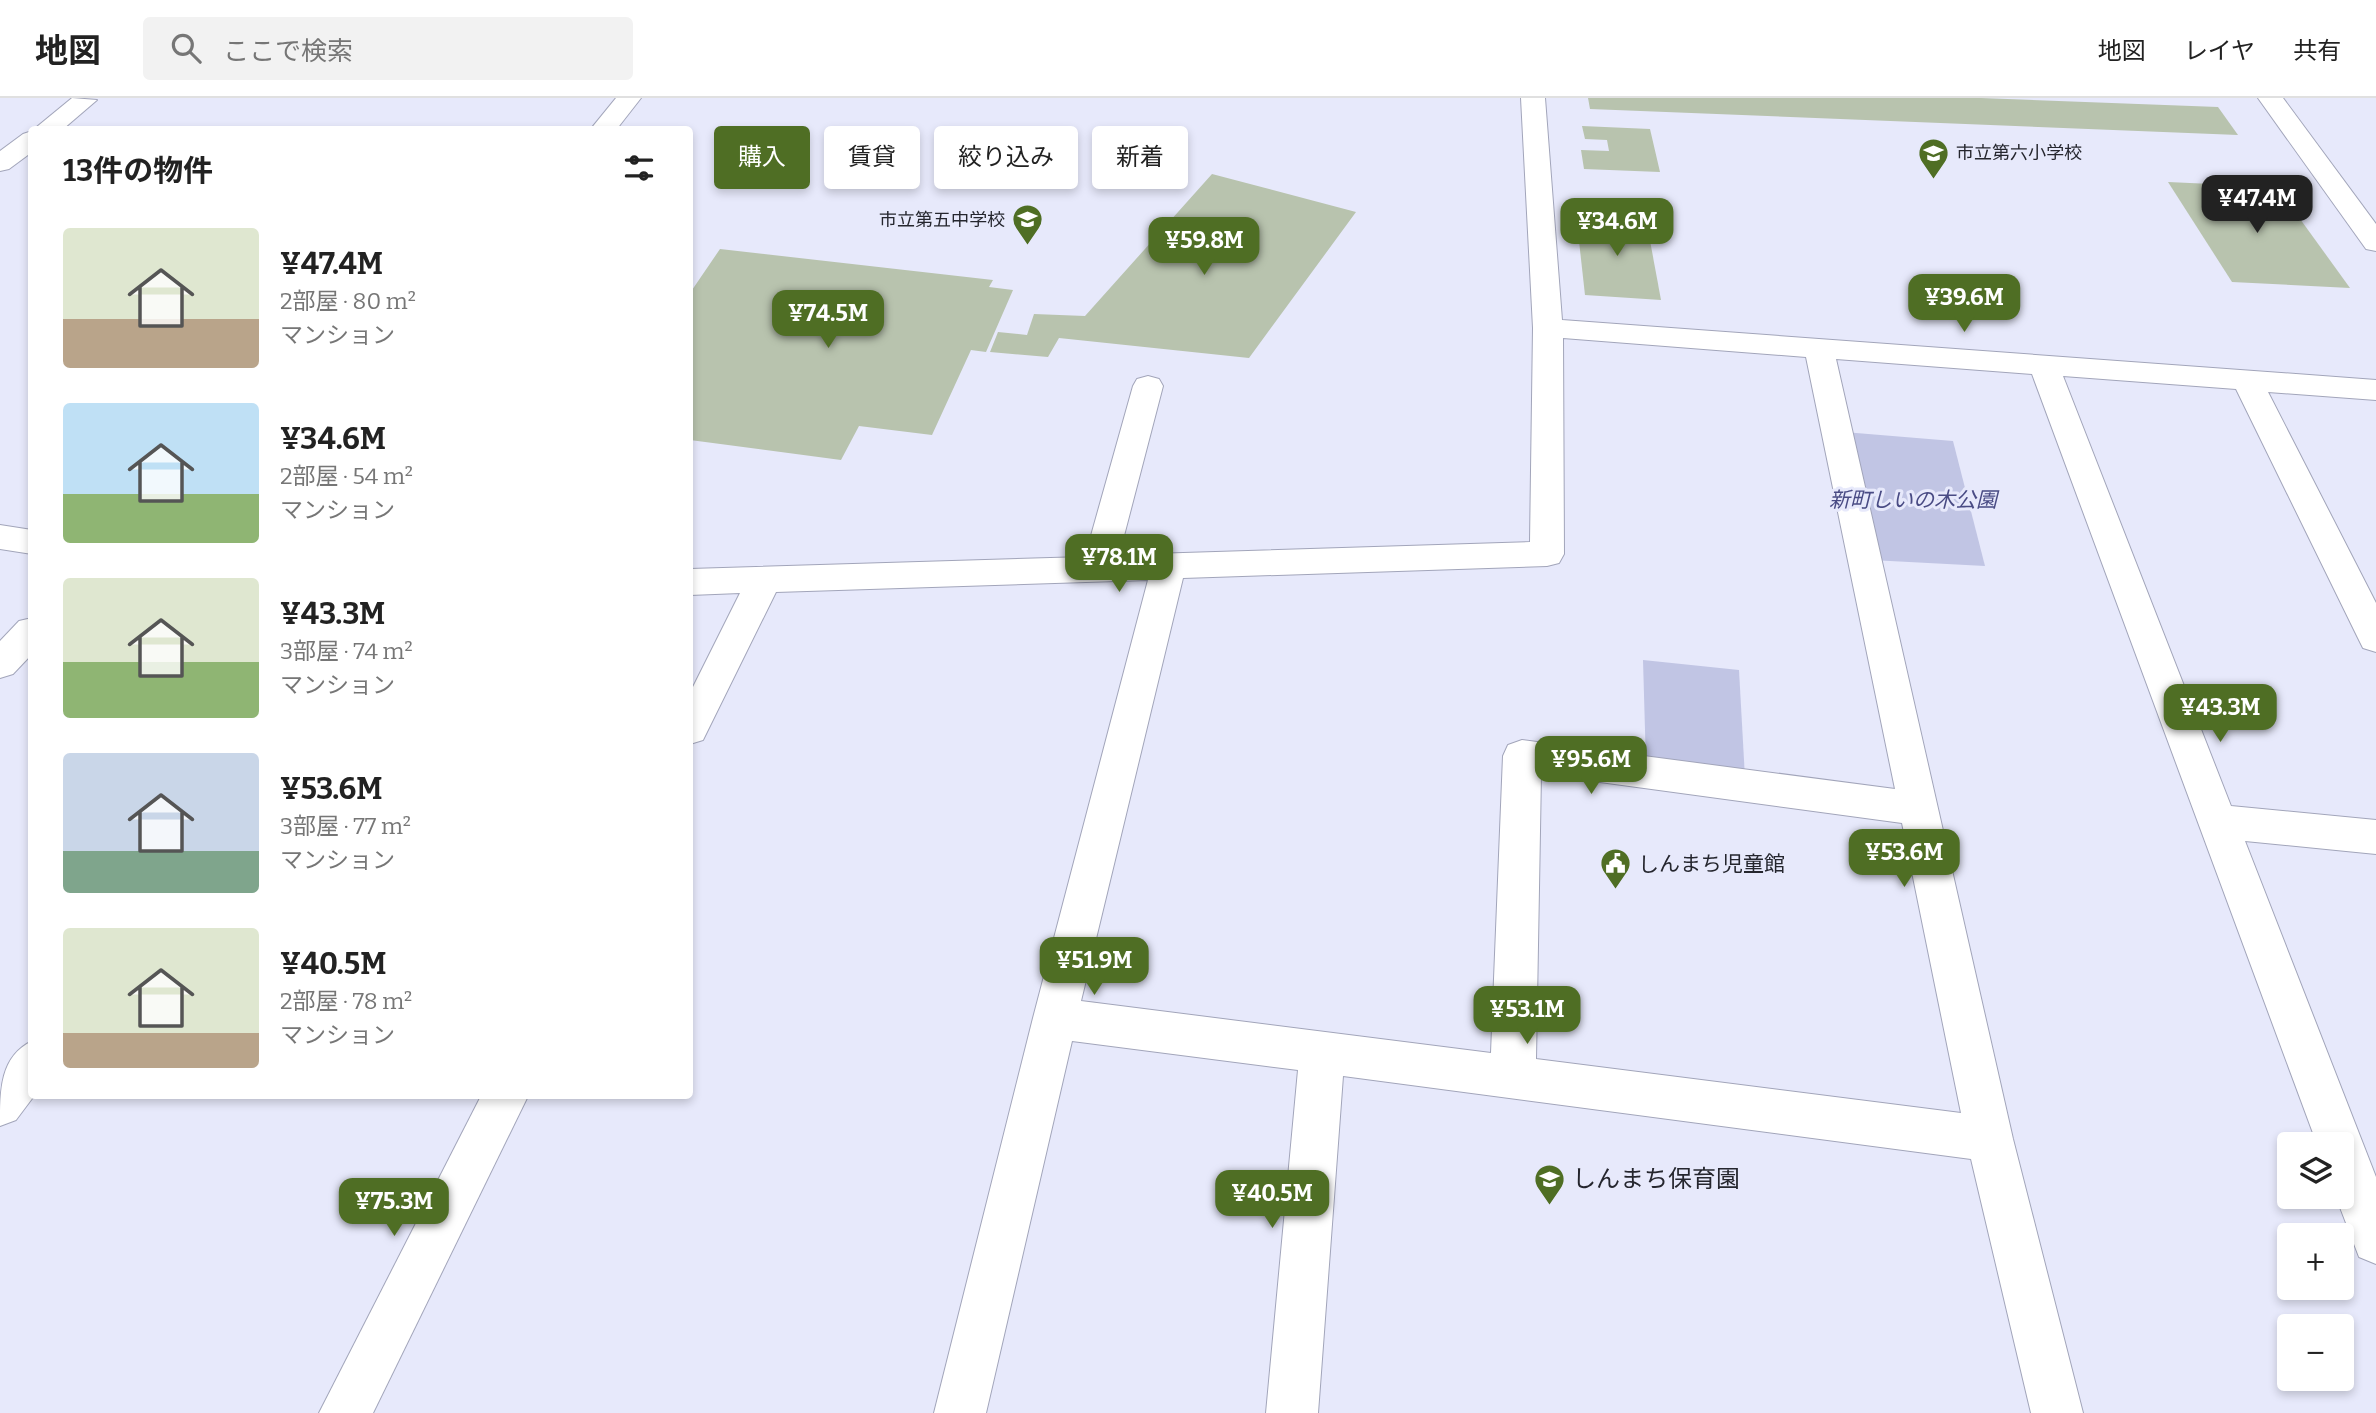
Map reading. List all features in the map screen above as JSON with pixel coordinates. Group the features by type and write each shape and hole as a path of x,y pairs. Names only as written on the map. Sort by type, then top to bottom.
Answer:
{"street":[{"path":"605,126 629,98"},
{"path":"693,582 1547,554 1548,328 1534,98"},
{"path":"2270,98 2376,243"},
{"path":"50,126 85,100"},
{"path":"0,163 28,142"},
{"path":"1548,328 2376,390"},
{"path":"1819,348 1990,1139 2057,1413"},
{"path":"2044,365 2335,1132"},
{"path":"2247,381 2376,638"},
{"path":"1099,567 1148,386"},
{"path":"0,537 28,541"},
{"path":"960,1413 1055,1018 1169,566"},
{"path":"693,723 765,579"},
{"path":"0,664 28,635"},
{"path":"1513,1077 1522,756 1919,809"},
{"path":"2217,821 2376,837"},
{"path":"1055,1018 1990,1139"},
{"path":"1292,1413 1322,1053"},
{"path":"0,1104 28,1067"},
{"path":"345,1413 503,1099"},
{"path":"2354,1182 2376,1240"}],"green space":[{"name":"新町しいの木公園","path":"1844,432 1953,441 1985,566 1871,560"},
{"path":"1643,660 1739,670 1745,778 1646,765"}],"building":[{"path":"1588,98 1981,98 2218,107 2238,135 1590,109"},
{"path":"1582,126 1650,129 1660,172 1584,169 1581,150 1609,151 1607,140 1585,139"},
{"path":"1212,174 1356,212 1249,358 1059,338 1048,357 990,352 998,332 1027,335 1034,314 1085,316"},
{"path":"2168,182 2277,187 2350,288 2232,282"},
{"path":"1576,214 1646,219 1661,300 1585,295"},
{"path":"720,249 993,280 989,287 1013,290 986,352 971,350 932,435 859,426 841,460 693,440 693,289"}],"place":[{"name":"市立第六小学校","path":"1933,180"},
{"name":"市立第五中学校","path":"1028,247"},
{"name":"しんまち児童館","path":"1615,891"},
{"name":"しんまち保育園","path":"1549,1206"}]}
